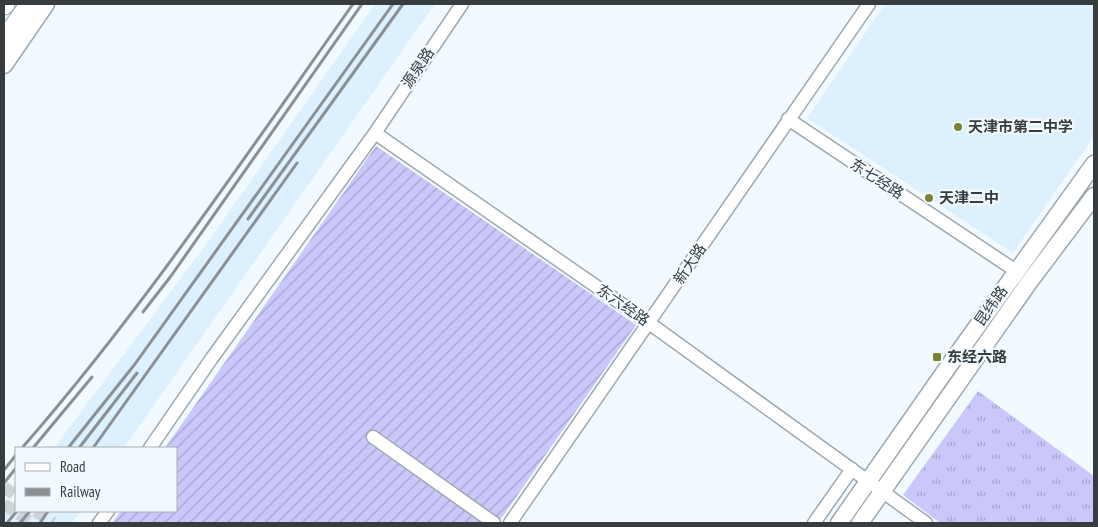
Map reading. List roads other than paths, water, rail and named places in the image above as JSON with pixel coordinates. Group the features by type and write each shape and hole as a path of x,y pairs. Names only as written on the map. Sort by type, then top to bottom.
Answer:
{"highway":[{"path":"4,40 30,4"}],"main road":[{"path":"4,65 46,4"},
{"name":"昆纬路","path":"839,523 1016,271 1094,164"},
{"name":"昆纬路","path":"860,523 1030,281 1094,196"}],"street":[{"name":"源泉路","path":"151,447 212,358 375,133 462,4"},
{"name":"新大路","path":"510,523 869,4"},
{"name":"东七经路","path":"788,120 1016,271"},
{"name":"东六经路","path":"375,133 649,323 926,523"},
{"path":"373,437 494,523"},
{"path":"814,523 852,469"},
{"path":"99,523 107,512"}],"tunnel":[{"path":"4,487 15,495"},
{"path":"4,504 15,511"},
{"path":"16,512 32,523"},
{"path":"37,512 53,523"}],"railway":[{"path":"23,447 67,395 152,286 353,4"},
{"path":"143,312 171,276 362,4"},
{"path":"69,447 135,364 393,4"},
{"path":"248,219 403,4"},
{"path":"94,447 297,163"},
{"path":"80,447 137,373"},
{"path":"34,447 92,377"},
{"path":"4,470 15,456"},
{"path":"4,483 15,469"},
{"path":"7,523 16,512"},
{"path":"20,523 29,512"},
{"path":"40,523 47,512"}],"place":[{"name":"天津市第二中学","path":"958,127"},
{"name":"天津二中","path":"929,198"},
{"name":"东经六路","path":"937,357"}]}
